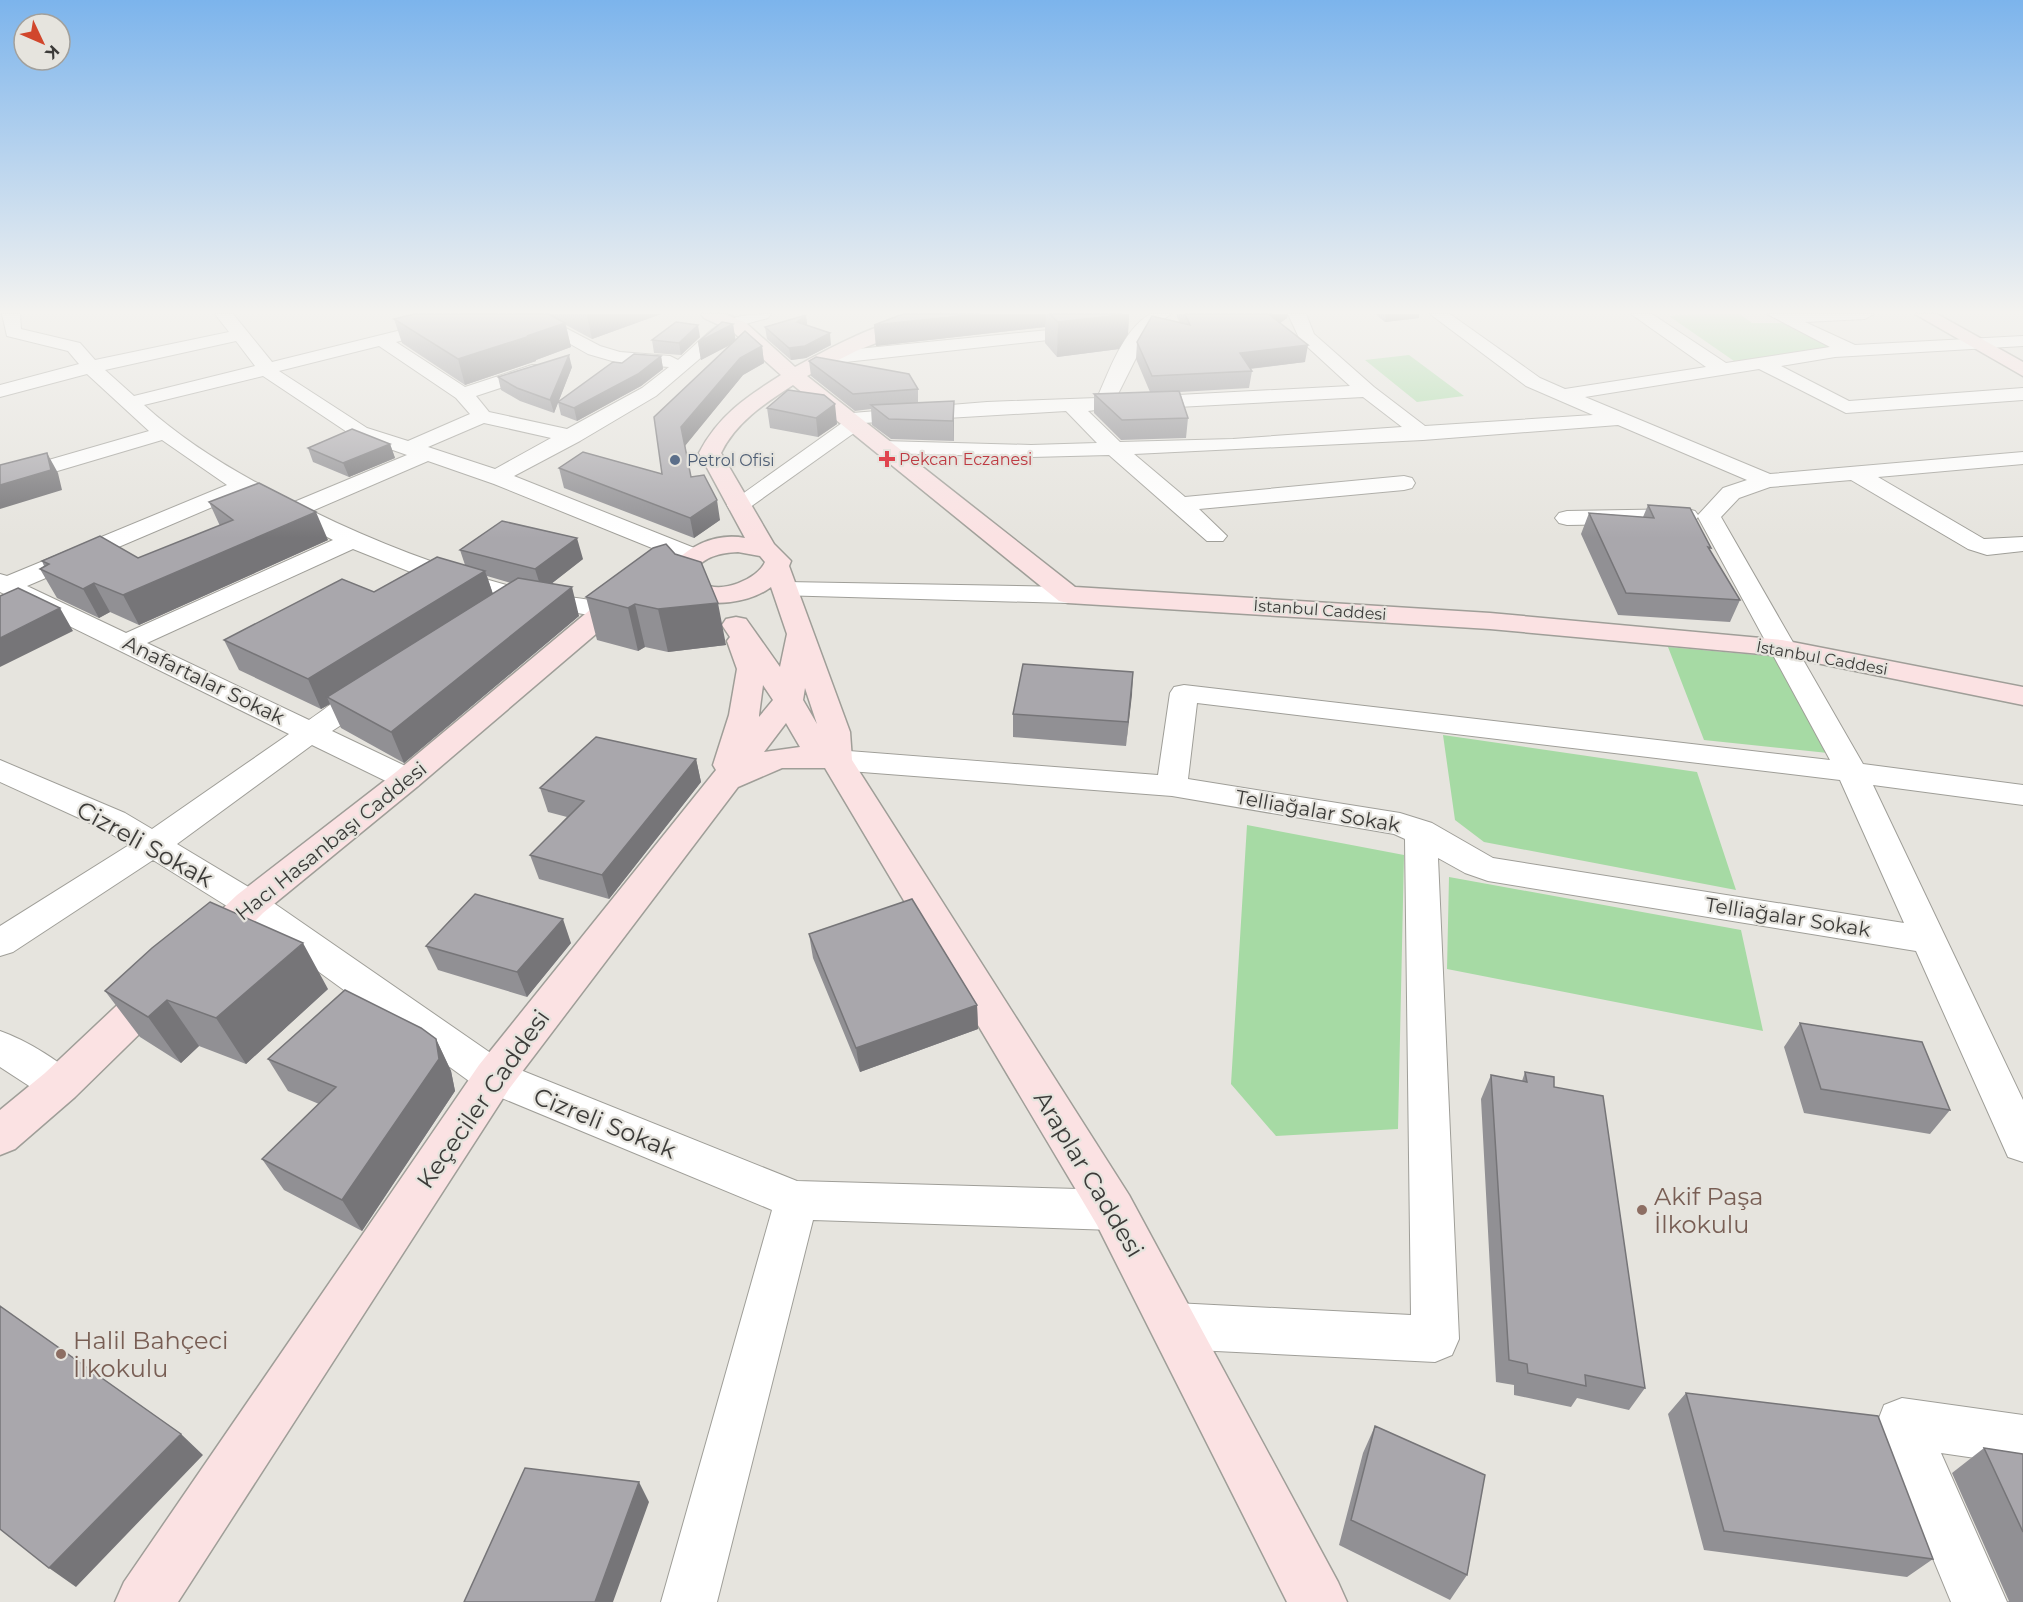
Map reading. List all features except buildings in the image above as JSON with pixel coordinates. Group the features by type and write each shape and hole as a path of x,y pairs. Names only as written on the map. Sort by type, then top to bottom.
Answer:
{"street":[{"path":"115,389 165,433 244,486 352,540 422,568 521,597 607,610"},
{"path":"130,403 184,389"},
{"path":"293,389 360,432 498,477 677,568 738,544 776,569 1068,595"},
{"path":"455,389 463,394 482,416 573,437"},
{"path":"463,394 479,389"},
{"path":"498,477 573,437 653,389"},
{"path":"723,783 753,765 780,756 806,755 836,760 836,732 776,569 710,453 721,430 776,389"},
{"path":"811,389 1068,595"},
{"path":"1104,404 1111,389"},
{"path":"1363,389 1423,434"},
{"path":"1552,389 1767,481"},
{"path":"1567,394 1601,389"},
{"path":"1810,389 1846,408 2023,394"},
{"path":"677,568 738,505 851,421 987,408 1367,392"},
{"path":"1071,405 1114,448 1215,536"},
{"path":"295,510 418,451 482,416"},
{"path":"884,447 1031,451 1233,445 1624,419"},
{"path":"0,481 165,433"},
{"path":"1567,518 1709,516 1731,493 1767,481 2023,458"},
{"path":"1855,473 1976,544 1987,548 2023,544"},
{"path":"1180,504 1404,483"},
{"path":"4,583 244,486"},
{"path":"1709,516 1852,772 2023,1144"},
{"path":"125,643 352,540"},
{"name":"Keçeciler Caddesi","path":"144,1602 494,1077 723,783 744,715 751,669 736,625 704,592 691,587 683,580 677,568"},
{"name":"Hacı Hasanbaşı Caddesi","path":"0,1136 60,1085 250,904 407,779 607,610 677,568"},
{"path":"704,592 720,594 751,589 773,576 776,569"},
{"name":"Anafartalar Sokak","path":"4,583 407,779"},
{"name":"İstanbul Caddesi","path":"1068,595 1490,621 1782,648 2023,696"},
{"path":"491,616 521,597"},
{"name":"Araplar Caddesi","path":"736,625 789,700 810,739 836,760 1113,1210 1318,1602"},
{"path":"723,783 789,700 801,634"},
{"path":"0,943 153,845 311,732 391,681"},
{"path":"1172,786 1184,693 1852,772 2023,795"},
{"name":"Telliağalar Sokak","path":"836,760 1172,786 1400,824 1421,831 1470,862 1488,869 1929,940"},
{"name":"Cizreli Sokak","path":"0,770 114,821 250,904 494,1077 795,1200 1113,1210"},
{"path":"1175,1326 1436,1340 1421,831"},
{"path":"0,1047 60,1085"},
{"path":"688,1602 795,1200"},
{"path":"1979,1602 1902,1423 2023,1440"}],"green space":[{"path":"1401,389 1454,389 1464,396 1417,402"},
{"path":"1668,647 1780,657 1828,753 1704,740"},
{"path":"1443,735 1697,772 1736,890 1484,842 1455,820"},
{"path":"1247,825 1404,855 1398,1129 1276,1136 1231,1084"},
{"path":"1449,877 1741,930 1763,1031 1447,969"}],"place":[{"name":"Pekcan Eczanesi","path":"887,459"},
{"name":"Petrol Ofisi","path":"675,460"},
{"name":"Akif Paşa İlkokulu","path":"1642,1210"},
{"name":"Halil Bahçeci İlkokulu","path":"61,1354"}]}
